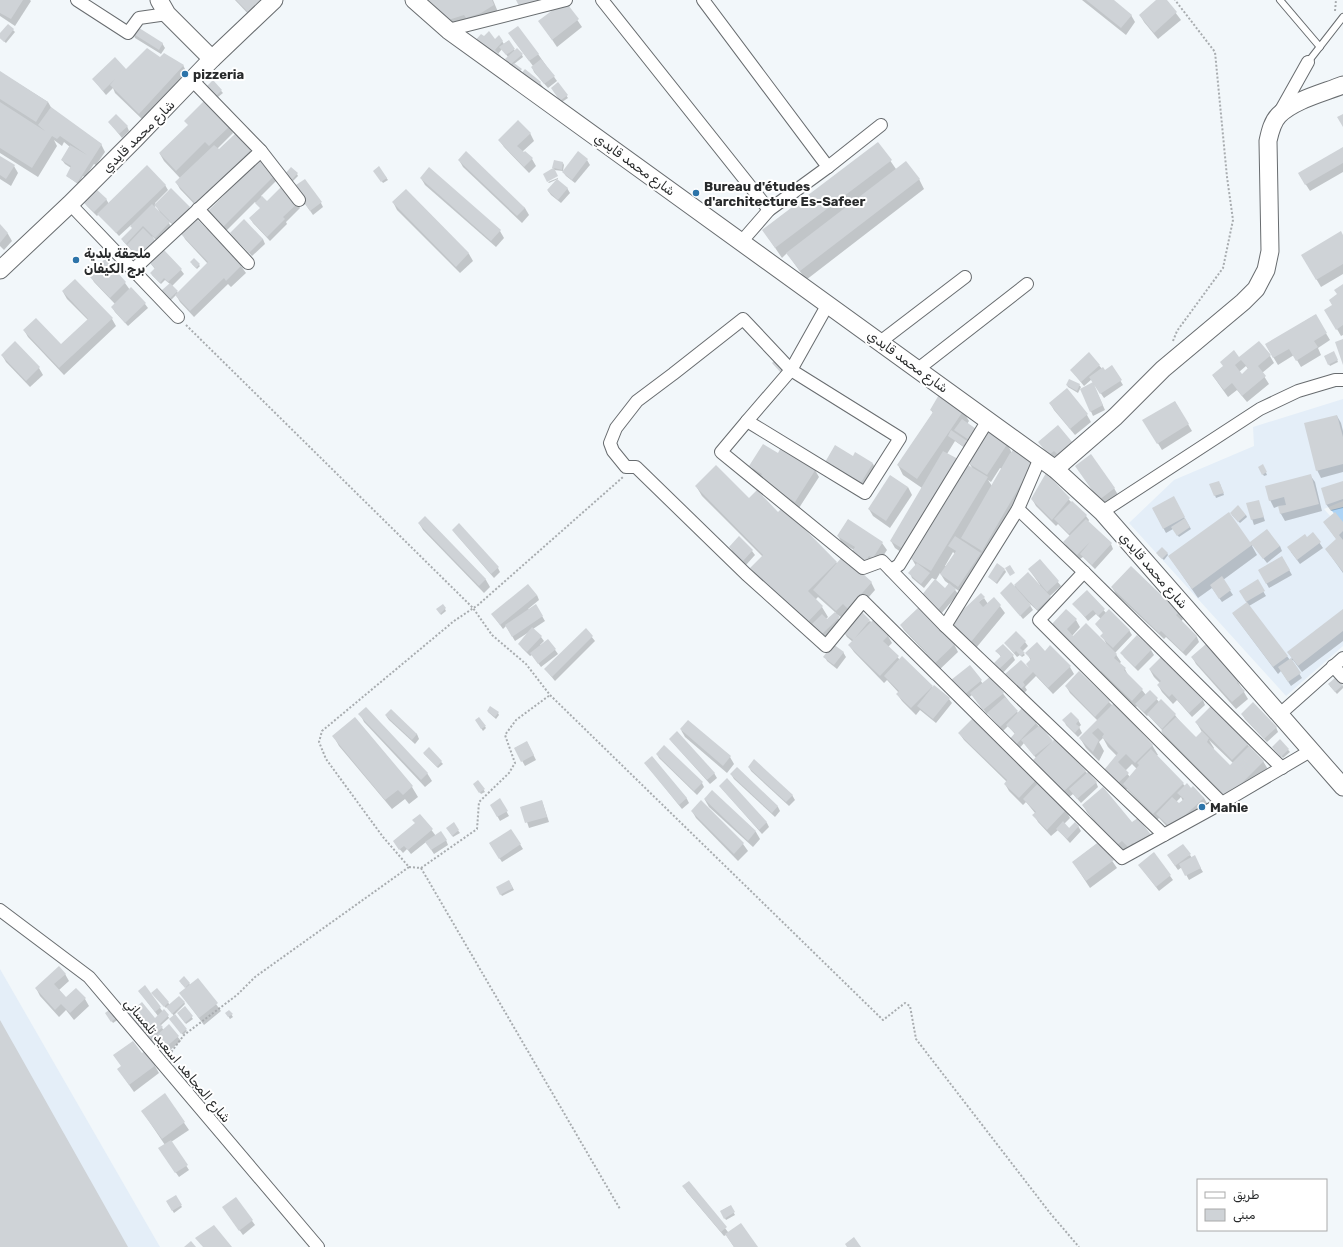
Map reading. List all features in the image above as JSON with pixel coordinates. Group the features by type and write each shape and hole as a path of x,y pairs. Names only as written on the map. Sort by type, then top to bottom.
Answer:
{"main road":[{"name":"شارع محمد قايدي","path":"0,270 70,204 193,81 212,60 274,0"},
{"name":"شارع محمد قايدي","path":"414,0 448,30 742,241 1055,469 1102,512 1343,787"},
{"path":"163,7 212,60"},
{"path":"1055,469 1163,369 1244,302 1256,289 1266,270 1270,251 1268,141 1271,128 1278,116 1294,104 1343,85"}],"street":[{"path":"77,0 128,33 139,18 163,7"},
{"path":"448,30 566,0"},
{"path":"602,0 769,210"},
{"path":"703,0 828,167"},
{"path":"1278,116 1308,62"},
{"path":"193,81 261,151 299,200"},
{"path":"742,241 769,210 828,167 881,125"},
{"path":"133,270 261,151"},
{"path":"70,204 178,317"},
{"path":"198,209 248,263"},
{"path":"880,342 965,277"},
{"path":"918,369 1027,284"},
{"path":"828,304 791,370 721,452 863,568 882,562 892,570 945,626 1164,835"},
{"path":"747,421 866,493 900,438 791,370 743,319 637,401 616,428 610,442 613,451 626,467 636,468 746,574 826,646 863,601 1122,858 1222,803 1312,750"},
{"path":"1102,512 1260,410 1298,391 1336,380 1343,380"},
{"path":"892,570 899,565 988,420"},
{"path":"945,626 1018,509 1040,458"},
{"path":"1018,509 1084,572 1282,768"},
{"path":"1084,572 1039,620 1222,803"},
{"path":"1280,714 1343,658"},
{"path":"1333,666 1343,677"},
{"name":"شارع المجاهد اسعيد تلمساني","path":"0,910 89,978 318,1247"}],"lane":[{"path":"1280,0 1320,48"},
{"path":"1308,62 1343,17"}],"path":[{"path":"1172,344 1176,331 1223,268 1233,220 1227,177 1215,52 1175,0"},
{"path":"178,317 473,608 492,635 526,664 550,695 883,1020 905,1003 910,1006 916,1039 1050,1213 1079,1247"},
{"path":"409,867 383,837 326,759 319,742 322,731 454,620 473,608 626,475 626,467"},
{"path":"162,1064 184,1035 237,995 255,977 409,867 421,868 476,829 479,802 509,773 515,763 505,734 516,720 550,695"},
{"path":"421,868 620,1209"}],"shaded area":[{"path":"1343,399 1343,501 1324,509 1343,530 1343,646 1286,696 1129,523 1174,480 1254,446 1253,427"},
{"path":"1343,507 1343,523 1331,510"},
{"path":"0,969 160,1247 0,1247"}],"building":[{"path":"0,0 23,0 11,19 0,13"},
{"path":"236,0 261,0 249,13"},
{"path":"428,0 492,0 494,5 481,13 466,18 464,15 442,22"},
{"path":"516,0 541,0 521,10"},
{"path":"1086,0 1114,0 1132,15 1121,28"},
{"path":"1156,0 1167,0 1177,12 1154,33 1139,15"},
{"path":"565,1 579,19 552,40 538,21"},
{"path":"8,24 14,29 4,42 0,38 0,33"},
{"path":"136,26 163,43 159,50 132,33"},
{"path":"518,26 539,54 529,61 508,33"},
{"path":"489,31 495,39 499,35 503,41 495,50 501,56 497,59 474,42 481,34 484,36"},
{"path":"509,40 515,49 506,55 499,47"},
{"path":"147,48 160,57 164,53 184,65 139,114 110,85 115,79 103,91 92,79 115,57 126,69"},
{"path":"517,48 523,54 510,65 505,59"},
{"path":"541,59 555,76 544,84 531,67"},
{"path":"514,63 522,69 516,76 509,70"},
{"path":"525,69 541,82 535,89 519,76"},
{"path":"0,71 48,102 36,122 0,99"},
{"path":"213,80 222,90 216,96 207,86"},
{"path":"558,82 568,95 560,101 551,88"},
{"path":"205,100 230,126 209,146 205,142 176,171 159,153 188,125 184,121"},
{"path":"0,102 45,131 38,125 51,107 102,144 77,183 66,176 71,166 61,160 70,145 87,155 60,136 57,139 52,136 32,168 0,148"},
{"path":"116,114 128,126 119,134 108,122"},
{"path":"1343,114 1343,127 1337,117"},
{"path":"518,120 531,133 517,146 533,158 524,167 498,140"},
{"path":"235,134 251,150 196,204 175,182 214,145 219,149"},
{"path":"878,142 892,160 775,248 762,230"},
{"path":"1343,147 1343,163 1305,185 1298,173"},
{"path":"466,151 525,208 517,216 458,160"},
{"path":"578,151 588,159 572,180 562,172"},
{"path":"0,156 15,165 6,179 0,175"},
{"path":"260,160 275,175 223,227 208,211"},
{"path":"554,160 563,162 562,170 554,168 558,176 547,182 543,174 553,168"},
{"path":"906,161 920,179 800,271 786,253"},
{"path":"147,165 166,185 116,233 97,214"},
{"path":"379,166 387,178 381,182 373,171"},
{"path":"291,167 298,173 291,181 284,175"},
{"path":"429,167 501,230 491,241 420,178"},
{"path":"305,179 322,202 310,211 293,187"},
{"path":"557,179 568,188 558,200 547,190"},
{"path":"282,186 298,203 283,217 285,219 267,237 249,218 260,208 255,203 262,196 267,201"},
{"path":"95,188 107,199 94,212 83,202"},
{"path":"171,188 190,207 173,224 154,205"},
{"path":"406,189 469,253 456,267 392,202"},
{"path":"152,204 170,222 155,238 143,226 126,244 121,239 132,228 130,226"},
{"path":"197,219 242,265 226,281 224,278 190,311 175,295 208,262 181,234"},
{"path":"244,219 263,239 249,253 230,233"},
{"path":"0,224 8,233 0,243"},
{"path":"143,228 155,240 138,257 127,245"},
{"path":"1341,231 1343,235 1343,264 1316,280 1301,255"},
{"path":"164,250 182,269 168,282 164,278 160,283 150,273 155,268 150,263"},
{"path":"194,258 200,264 196,268 190,262"},
{"path":"105,259 126,282 110,298 88,275"},
{"path":"75,279 113,318 59,368 23,330 36,318 61,344 88,319 62,291"},
{"path":"170,283 178,291 168,300 161,291"},
{"path":"1343,284 1343,325 1336,330 1324,310 1332,305 1329,300 1337,294 1334,290"},
{"path":"131,287 146,303 125,323 111,307"},
{"path":"1316,314 1327,333 1314,341 1318,347 1296,361 1289,349 1273,358 1265,344"},
{"path":"1343,339 1343,365 1335,342"},
{"path":"15,341 40,367 26,381 1,355"},
{"path":"1259,341 1271,355 1258,366 1266,376 1242,396 1232,383 1224,390 1212,375 1223,366 1220,362 1234,350 1239,357","holes":["1241,360 1248,368 1242,374 1235,365"]},
{"path":"1334,351 1338,360 1328,365 1324,356"},
{"path":"1089,352 1100,365 1081,382 1070,370"},
{"path":"778,357 789,369 783,375 772,363"},
{"path":"1112,365 1122,380 1100,394 1089,377 1103,367 1105,370"},
{"path":"1069,379 1080,384 1077,391 1066,385"},
{"path":"1093,382 1103,405 1090,412 1080,389"},
{"path":"1067,388 1088,414 1070,429 1049,403"},
{"path":"940,393 964,410 917,479 897,465 933,412 930,410"},
{"path":"1175,401 1189,424 1157,444 1142,420"},
{"path":"1337,415 1343,437 1343,464 1316,471 1304,423"},
{"path":"962,419 979,431 972,442 954,430"},
{"path":"1058,425 1073,443 1058,455 1054,451 1049,455 1038,442"},
{"path":"951,430 967,441 963,446 948,436"},
{"path":"989,431 1008,443 987,475 968,463"},
{"path":"763,444 778,453 781,447 816,469 795,502 759,479 762,474 749,466"},
{"path":"835,445 853,456 855,452 873,463 859,486 824,464"},
{"path":"1014,448 1035,460 982,551 961,538"},
{"path":"943,451 960,460 903,549 890,541"},
{"path":"1091,454 1115,488 1099,500 1075,466"},
{"path":"1263,464 1267,472 1262,475 1258,467"},
{"path":"716,465 749,498 757,490 778,512 783,507 837,562 808,591 823,606 806,624 750,568 763,555 695,486"},
{"path":"968,465 988,477 931,571 911,559"},
{"path":"1046,473 1070,498 1052,520 1031,499"},
{"path":"1311,474 1319,504 1280,514 1278,506 1286,505 1284,497 1269,501 1265,486"},
{"path":"890,475 908,487 886,521 868,509"},
{"path":"1219,481 1224,493 1214,496 1209,484"},
{"path":"1343,481 1343,499 1326,505 1321,488"},
{"path":"1174,496 1185,517 1163,529 1152,508"},
{"path":"1259,500 1264,517 1251,520 1246,503"},
{"path":"1072,501 1087,515 1069,534 1054,519"},
{"path":"1238,505 1246,515 1238,522 1230,513"},
{"path":"1229,512 1250,542 1267,529 1280,546 1263,559 1252,545 1192,589 1168,556"},
{"path":"1335,512 1343,522 1343,531 1339,535 1343,540 1343,572 1325,549 1336,539 1323,522"},
{"path":"425,516 486,579 479,586 418,523"},
{"path":"1185,518 1190,527 1177,536 1171,527"},
{"path":"848,519 883,542 873,558 869,556 865,563 851,553 855,547 837,536"},
{"path":"1086,519 1112,543 1092,565 1080,554 1090,542 1077,555 1063,542"},
{"path":"459,523 499,567 491,574 452,530"},
{"path":"1313,532 1321,542 1297,560 1287,547 1305,534 1307,537"},
{"path":"739,536 753,550 743,561 729,547"},
{"path":"955,536 981,553 958,587 940,574 956,551 948,546"},
{"path":"1162,547 1168,553 1162,559 1156,553"},
{"path":"843,556 872,582 848,609 843,604 836,611 813,590"},
{"path":"1282,556 1290,570 1266,584 1258,570"},
{"path":"1040,559 1059,581 1047,592 1028,569"},
{"path":"917,563 930,573 921,584 908,573"},
{"path":"997,563 1005,569 996,583 988,577"},
{"path":"1010,565 1015,573 1010,576 1005,568"},
{"path":"1131,566 1179,612 1176,615 1197,636 1183,652 1161,631 1159,633 1111,587"},
{"path":"1028,572 1051,597 1037,610 1014,585"},
{"path":"1222,576 1231,590 1219,599 1210,585"},
{"path":"935,579 945,588 949,583 956,589 938,610 921,596"},
{"path":"1258,579 1265,591 1246,602 1239,591"},
{"path":"1011,582 1031,605 1020,616 1000,593"},
{"path":"528,584 537,595 500,625 491,614"},
{"path":"1087,590 1105,609 1098,616 1093,610 1085,617 1072,604"},
{"path":"981,593 985,597 979,602 983,607 994,597 1001,605 971,642 951,621"},
{"path":"1247,602 1288,656 1273,667 1232,613"},
{"path":"443,604 446,608 440,614 436,609"},
{"path":"536,604 543,616 512,637 505,625"},
{"path":"919,607 955,644 933,665 924,656 927,653 900,625"},
{"path":"1066,609 1077,619 1067,629 1073,636 1086,623 1117,654 1114,658 1126,668 1124,670 1143,689 1132,701 1101,671 1100,672 1052,624"},
{"path":"1109,609 1130,630 1113,648 1100,636 1103,633 1095,624"},
{"path":"1343,609 1343,631 1298,666 1287,652"},
{"path":"861,611 870,620 855,638 873,620 888,636 883,641 899,656 880,676 848,645 853,640 843,632"},
{"path":"835,612 840,617 822,634 812,624 822,614 827,619"},
{"path":"532,627 542,636 527,652 518,644"},
{"path":"586,628 593,636 552,677 544,669"},
{"path":"1016,631 1026,641 1020,648 1025,653 1021,656 1016,651 1014,653 1004,643"},
{"path":"1137,635 1152,649 1135,667 1120,653"},
{"path":"548,639 556,649 538,664 530,653"},
{"path":"1037,642 1045,651 1050,645 1071,666 1048,688 1033,672 1023,682 1025,685 1021,689 1005,674 1021,660 1029,668 1026,664 1031,659 1025,653"},
{"path":"833,644 844,652 834,665 823,657"},
{"path":"1003,644 1014,655 996,672 987,662 990,659 994,663 1001,656 995,651"},
{"path":"1206,644 1239,681 1237,683 1245,691 1232,702 1191,657"},
{"path":"902,656 933,686 911,708 896,694 899,691 884,676"},
{"path":"1162,656 1203,700 1189,713 1172,694 1169,697 1157,685 1161,681 1149,669"},
{"path":"1291,658 1301,673 1288,682 1278,667"},
{"path":"970,665 982,680 964,695 951,680"},
{"path":"1079,671 1110,701 1095,717 1065,686"},
{"path":"991,676 1004,693 983,710 970,693"},
{"path":"1336,677 1343,685 1335,692 1328,684"},
{"path":"934,685 950,698 933,719 917,706"},
{"path":"1150,690 1158,698 1144,712 1135,704"},
{"path":"1005,697 1018,711 1000,727 987,713"},
{"path":"1161,699 1176,714 1162,729 1147,714"},
{"path":"1253,702 1277,727 1264,739 1241,714"},
{"path":"1114,703 1153,745 1135,763 1126,754 1118,762 1129,773 1118,783 1104,770 1118,753 1102,737 1104,734 1098,728 1092,733 1099,740 1093,752 1079,738"},
{"path":"490,706 499,712 495,717 487,711"},
{"path":"1211,706 1248,744 1232,760 1195,722"},
{"path":"366,707 428,773 421,780 358,714"},
{"path":"1022,708 1037,722 1014,747 1008,741 1015,733 1006,725"},
{"path":"391,709 417,734 412,740 385,715"},
{"path":"1071,712 1079,720 1076,724 1080,727 1075,733 1062,720"},
{"path":"355,717 413,786 403,795 398,790 385,800 332,736"},
{"path":"479,717 486,726 481,729 475,720"},
{"path":"1176,717 1196,737 1202,731 1209,738 1207,742 1230,765 1249,746 1264,761 1227,798 1161,731"},
{"path":"973,718 1037,779 1019,798 1004,784 1007,780 958,733"},
{"path":"688,720 731,756 723,766 680,729"},
{"path":"1040,725 1053,741 1034,756 1021,740"},
{"path":"677,731 715,773 707,780 669,739"},
{"path":"1056,738 1086,771 1063,792 1033,760"},
{"path":"1280,739 1289,749 1281,757 1272,747"},
{"path":"527,741 534,755 521,762 514,748"},
{"path":"664,745 703,782 694,791 656,754"},
{"path":"429,747 442,761 437,767 423,753"},
{"path":"1151,749 1184,783 1153,814 1123,784 1139,765 1137,763"},
{"path":"652,756 687,798 679,805 644,763"},
{"path":"754,759 793,795 786,802 748,767"},
{"path":"737,767 778,806 772,813 730,774"},
{"path":"1088,772 1097,782 1077,799 1069,789"},
{"path":"727,778 767,822 759,830 719,786"},
{"path":"478,780 485,789 479,793 473,784"},
{"path":"1039,782 1066,810 1047,830 1032,815 1036,812 1023,799"},
{"path":"1187,783 1191,788 1193,786 1204,798 1171,828 1156,814 1172,797 1179,803 1184,799 1177,793"},
{"path":"1103,787 1132,822 1138,818 1152,836 1137,848 1133,843 1128,847 1122,841 1116,846 1082,805"},
{"path":"712,790 756,831 748,841 704,799"},
{"path":"500,798 508,811 497,817 490,805"},
{"path":"542,800 547,817 525,823 520,807"},
{"path":"701,800 744,843 734,854 691,811"},
{"path":"420,814 433,829 408,850 404,846 399,850 393,841 415,823 412,820"},
{"path":"1063,821 1069,828 1075,822 1079,826 1067,839 1056,829"},
{"path":"454,822 459,830 452,836 446,828"},
{"path":"511,829 521,844 499,859 489,843"},
{"path":"441,831 447,840 431,850 425,842"},
{"path":"1100,841 1114,860 1086,881 1072,862"},
{"path":"1183,844 1191,854 1175,866 1167,855"},
{"path":"1154,852 1171,875 1156,887 1138,865"},
{"path":"1195,855 1201,868 1185,876 1179,864"},
{"path":"509,880 513,888 500,895 496,887"},
{"path":"59,966 66,974 54,984 66,997 76,988 86,998 70,1013 61,1004 55,1010 35,988"},
{"path":"184,976 190,983 185,988 179,981"},
{"path":"198,978 218,1003 199,1018 179,993"},
{"path":"145,985 161,1007 155,1012 138,991"},
{"path":"157,988 169,1002 164,1007 151,993"},
{"path":"179,996 185,1002 172,1014 166,1007"},
{"path":"142,1002 155,1018 164,1009 169,1015 160,1024 163,1027 148,1040 127,1015"},
{"path":"185,1006 193,1016 185,1023 177,1013"},
{"path":"112,1008 119,1016 111,1022 105,1013"},
{"path":"229,1010 233,1014 228,1017 225,1013"},
{"path":"175,1014 187,1029 181,1034 169,1019"},
{"path":"0,1020 128,1247 0,1247"},
{"path":"169,1024 179,1036 166,1047 157,1035"},
{"path":"133,1041 142,1053 145,1051 156,1065 129,1085 117,1069 121,1066 113,1055"},
{"path":"165,1093 185,1122 162,1139 141,1111"},
{"path":"171,1140 188,1165 175,1173 158,1148"},
{"path":"689,1181 727,1227 721,1232 682,1186"},
{"path":"176,1195 182,1205 172,1211 166,1201"},
{"path":"236,1197 253,1220 239,1231 222,1207"},
{"path":"731,1205 735,1212 724,1219 720,1211"},
{"path":"741,1223 758,1247 734,1247 725,1234"},
{"path":"214,1225 232,1247 203,1247 195,1238"},
{"path":"854,1237 861,1247 847,1247 845,1244"},
{"path":"191,1241 196,1247 184,1247"}],"place":[{"name":"pizzeria","path":"185,74"},
{"name":"Bureau d'études d'architecture Es-Safeer","path":"696,193"},
{"name":"ملحقة بلدية برج الكيفان","path":"76,260"},
{"name":"Mahle","path":"1202,807"}]}
